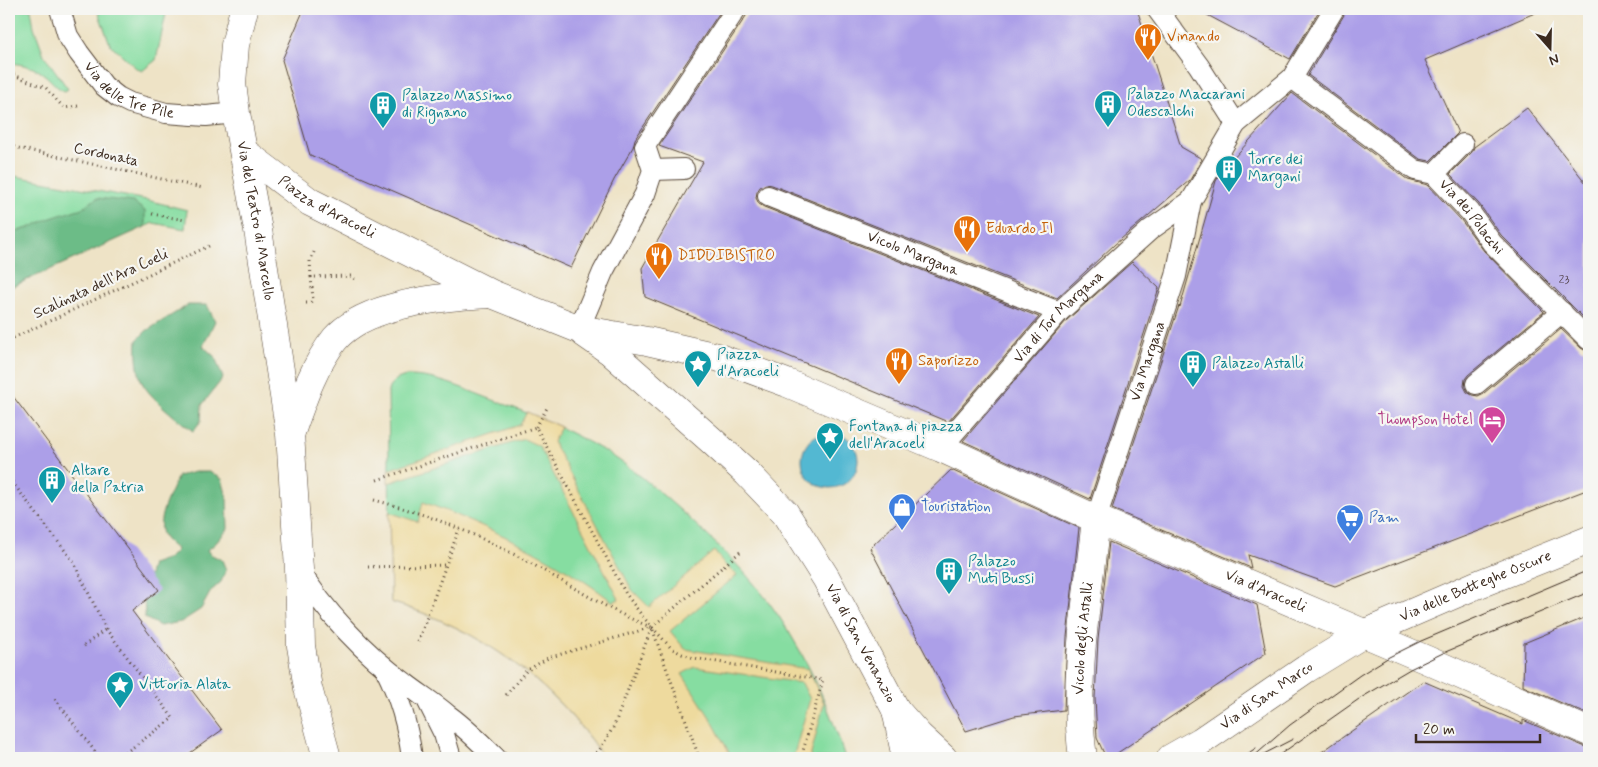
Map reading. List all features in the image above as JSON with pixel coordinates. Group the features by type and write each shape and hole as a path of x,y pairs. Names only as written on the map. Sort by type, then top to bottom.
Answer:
{"street":[{"name":"Via del Teatro di Marcello","path":"244,9 235,45 232,84 258,230 290,434 299,569 300,646 308,688 326,758"},
{"name":"Piazza d'Aracoeli","path":"244,152 310,202 492,294 579,329 647,341 717,357 787,383 941,448"},
{"name":"Via del Teatro di Marcello","path":"290,434 322,359 336,338 352,326 373,314 402,305 462,295 492,294"},
{"name":"Piazza d'Aracoeli","path":"579,329 610,351 747,474 785,513 826,578"},
{"name":"Via d'Aracoeli","path":"941,448 1096,518 1427,660 1589,732"},
{"name":"Vicolo degli Astalli","path":"1082,758 1081,667 1096,518"},
{"name":"Via delle Botteghe Oscure","path":"1363,634 1474,586 1589,540"},
{"name":"Via di San Venanzio","path":"826,578 896,710 943,758"},
{"name":"Via di San Marco","path":"1171,758 1201,741 1306,669 1363,634"},
{"name":"Via di San Venanzio","path":"896,710 906,758"}],"lane":[{"name":"Via delle Tre Pile","path":"60,9 68,36 79,53 104,86 118,97 130,103 166,113 206,116 236,113"},
{"path":"579,329 603,272 645,194 653,170 645,146 736,9"},
{"path":"1158,9 1199,66 1236,124"},
{"path":"1192,202 1236,124 1292,78 1334,9"},
{"name":"Via dei Polacchi","path":"1292,78 1414,170 1434,174 1470,212 1492,242 1589,340"},
{"path":"1434,174 1463,144"},
{"path":"653,170 684,169"},
{"name":"Vicolo Margana","path":"768,196 1059,312"},
{"name":"Via di Tor Margana","path":"941,448 1059,312 1150,230 1192,202"},
{"name":"Via Margana","path":"1096,518 1176,276 1192,202"},
{"path":"1476,384 1562,312"},
{"path":"299,569 326,606 384,666 472,734 496,758"},
{"path":"384,666 395,688 403,713 410,740 412,758"},
{"path":"426,698 444,734 451,758"},
{"path":"472,734 481,758"}],"path":[{"path":"9,74 46,88 64,108 76,106"},
{"name":"Cordonata","path":"9,146 201,187"},
{"path":"152,214 185,220"},
{"name":"Scalinata dell'Ara Coeli","path":"9,340 209,246"},
{"path":"302,303 312,302 310,261 314,252"},
{"path":"311,277 352,276 356,279 359,286"},
{"path":"377,480 536,427 547,408"},
{"path":"536,427 626,594 671,648 694,658 823,680 801,758"},
{"path":"9,478 73,561 106,629 173,718 118,758"},
{"path":"374,500 434,518 478,537 552,575 609,610 652,627 699,758"},
{"path":"418,642 459,529"},
{"path":"506,695 526,671 548,658 652,627 740,552"},
{"path":"368,567 446,566"},
{"path":"588,758 599,751 614,726 652,627"},
{"path":"84,646 106,629"},
{"path":"55,700 100,758"}],"green space":[{"path":"9,9 31,9 34,27 44,55 68,89 65,91 59,88 42,73 33,68 9,63"},
{"path":"97,9 167,9 156,60 142,71 136,68 110,44"},
{"path":"9,175 147,200 187,210 185,229 153,223 9,288"},
{"path":"97,198 133,202 145,211 145,227 9,288 9,233 29,228 48,219 82,208"},
{"path":"188,305 207,305 215,321 203,346 215,357 223,378 202,405 201,421 193,431 148,392 138,370 137,357 137,340 146,331"},
{"path":"406,376 418,376 452,384 552,424 593,444 616,458 662,494 733,561 758,588 780,618 818,686 845,758 604,758 561,705 537,681 511,661 455,627 424,613 391,602 388,391 394,381"},
{"path":"195,472 209,472 222,479 227,497 228,529 207,550 210,554 222,560 226,570 221,582 211,591 201,609 181,622 160,626 145,618 144,594 152,564 169,558 177,550 163,536 161,529 162,514 178,476"}],"sand":[{"path":"527,412 561,427 553,442 632,590 649,607 714,551 725,565 737,575 670,631 685,649 808,669 824,703 810,758 793,758 810,699 802,683 695,667 682,674 711,719 732,758 604,758 561,705 537,681 511,661 455,627 424,613 391,602 389,512 418,522 423,502 498,533 569,571 613,602 619,599 539,446 524,439 388,483 388,470 520,425"}],"water":[{"name":"Fontana di piazza dell'Aracoeli","path":"824,432 836,432 846,436 854,444 858,460 854,476 846,484 836,488 824,488 814,484 806,476 802,466 802,454 806,444 814,436"}],"building":[{"path":"304,9 722,9 635,139 633,147 614,180 571,268 310,155 282,60"},
{"path":"748,9 1137,9 1181,147 1202,159 1190,180 1114,245 1057,298 772,185 766,184 760,187 756,198 759,204 764,207 1039,317 948,422 645,297 642,268 703,162 659,146 746,16"},
{"path":"1196,9 1320,9 1290,59"},
{"path":"1346,9 1544,9 1425,60 1458,133 1430,161 1420,159 1308,75"},
{"path":"1292,93 1408,180 1428,185 1461,220 1484,251 1544,312 1468,375 1464,386 1467,392 1478,396 1484,393 1561,329 1581,348 1589,352 1589,489 1335,586 1248,555 1251,568 1112,509 1180,307 1216,181 1223,170"},
{"path":"1527,108 1589,187 1589,323 1501,235 1479,204 1450,174 1472,152 1474,147"},
{"path":"1132,262 1159,288 1090,499 963,441 1067,320"},
{"name":"Altare della Patria","path":"9,391 159,590 132,611 222,730 183,758 9,758"},
{"name":"Palazzo Muti Bussi","path":"951,470 1079,528 1067,637 1064,710 1014,716 966,731 870,548"},
{"path":"1109,542 1257,605 1266,653 1110,758 1106,758 1097,738 1095,698 1098,640"},
{"path":"1589,616 1589,715 1523,686 1524,643"},
{"path":"1423,681 1523,724 1523,720 1589,747 1589,758 1313,758"}],"tram line":[{"path":"1252,758 1290,725 1360,675 1389,657 1421,641 1589,570"},
{"path":"1275,758 1359,699 1410,669 1443,653 1589,592"},
{"path":"1260,756 1293,739"},
{"path":"1241,758 1256,748"}],"place":[{"name":"Vinando","path":"1148,61"},
{"name":"Palazzo Maccarani Odescalchi","path":"1108,128"},
{"name":"Palazzo Massimo di Rignano","path":"383,129"},
{"name":"Torre dei Margani","path":"1229,193"},
{"name":"Eduardo II","path":"967,253"},
{"name":"DIDDIBISTRO","path":"659,280"},
{"name":"Saporizzo","path":"899,385"},
{"name":"Piazza d'Aracoeli","path":"698,388"},
{"name":"Palazzo Astalli","path":"1193,388"},
{"name":"Thompson Hotel","path":"1492,444"},
{"name":"Fontana di piazza dell'Aracoeli","path":"830,460"},
{"name":"Altare della Patria","path":"52,504"},
{"name":"Touristation","path":"902,531"},
{"name":"Pam","path":"1350,542"},
{"name":"Palazzo Muti Bussi","path":"949,595"},
{"name":"Vittoria Alata","path":"120,709"}]}
